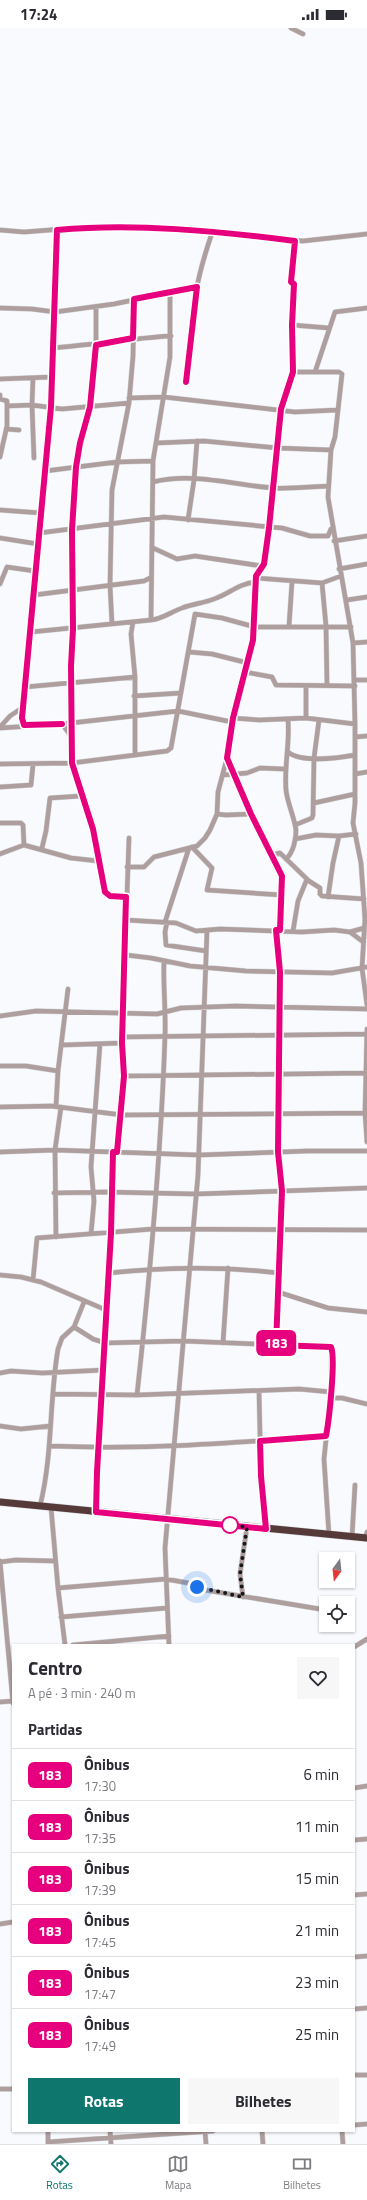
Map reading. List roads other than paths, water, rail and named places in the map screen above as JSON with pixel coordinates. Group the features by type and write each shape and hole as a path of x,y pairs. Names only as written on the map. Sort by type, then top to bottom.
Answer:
{"highway":[{"path":"0,1502 328,1535 352,1537 366,1536"}],"street":[{"path":"291,28 303,34"},
{"path":"0,230 24,232 101,226 146,227 295,241 314,241 367,234"},
{"path":"24,725 22,708 31,632 35,571 51,407 57,230"},
{"path":"186,382 197,287 204,257 212,233"},
{"path":"127,867 144,868 154,857 174,854 200,844 208,834 217,814 218,792 227,758 232,720 248,663 255,627 256,580 264,564 274,488 281,409 293,372 292,325 294,284 291,282 295,241"},
{"path":"0,308 32,309 55,312 96,307 197,287"},
{"path":"150,620 150,578 153,548 153,461 164,397 171,336 170,292"},
{"path":"112,624 110,585 110,524 112,483 129,400 134,299"},
{"path":"96,307 96,345 90,407 80,443 76,467 72,530 72,763 81,796 93,829 98,861 107,895 126,897"},
{"path":"315,372 335,312 367,308"},
{"path":"292,325 330,328"},
{"path":"53,348 96,345 133,338 171,336"},
{"path":"293,372 342,372 335,437 331,450 328,497 334,541 347,600 353,643 355,686 355,794 353,823 365,880 364,899 366,919 362,941 367,1005"},
{"path":"0,379 52,377"},
{"path":"32,378 34,458"},
{"path":"0,395 0,399 6,399 7,406 6,428 0,457"},
{"path":"7,406 32,405 62,409 90,407 129,400 164,397 281,409 294,412 337,410"},
{"path":"6,428 20,430"},
{"path":"156,443 197,441 278,448 331,450"},
{"path":"188,520 194,480 197,441"},
{"path":"45,471 117,462 153,461"},
{"path":"153,482 172,478 274,488 302,489 328,486"},
{"path":"0,510 41,513"},
{"path":"39,533 167,517 269,528 282,528 313,536 328,536 332,528"},
{"path":"334,541 367,536"},
{"path":"0,538 38,544"},
{"path":"153,548 177,559 195,556 262,566"},
{"path":"339,569 367,564"},
{"path":"0,584 7,567 35,571"},
{"path":"31,632 156,620 171,615 182,608 214,599 243,584 256,580 322,583 341,576"},
{"path":"34,595 144,581 150,578"},
{"path":"289,626 292,582"},
{"path":"322,583 326,626 326,684"},
{"path":"347,600 367,597"},
{"path":"0,764 72,763 135,755 171,748 196,614 222,618 255,627 351,627"},
{"path":"132,622 131,634 135,677 135,755"},
{"path":"353,643 367,642"},
{"path":"189,652 212,654 248,663"},
{"path":"245,672 272,677 276,686 306,687 326,684 355,686"},
{"path":"25,687 135,677"},
{"path":"354,680 367,680"},
{"path":"306,687 306,718"},
{"path":"134,696 182,692"},
{"path":"0,727 10,716 22,708"},
{"path":"0,727 62,724 178,712 232,720 288,720 306,718 355,724"},
{"path":"17,725 22,718"},
{"path":"286,859 291,854 295,839 295,825 286,792 284,769 290,738 288,720"},
{"path":"295,825 313,817 314,758 319,720"},
{"path":"62,724 72,736"},
{"path":"355,737 367,736"},
{"path":"288,752 292,756 314,758 355,755"},
{"path":"227,758 236,774 251,814 270,855 282,876 282,895 278,930 280,972 278,1008 280,1075 278,1152 282,1191 282,1231 276,1345"},
{"path":"0,787 31,785 33,764"},
{"path":"223,775 236,774 260,768 284,769"},
{"path":"355,774 367,772"},
{"path":"314,803 355,794"},
{"path":"42,848 46,831 50,798 81,796"},
{"path":"217,814 226,816 251,814"},
{"path":"0,822 21,823 23,825 24,845"},
{"path":"295,839 316,836 356,834"},
{"path":"328,897 339,836"},
{"path":"96,1512 112,1193 124,1076 122,1037 129,838"},
{"path":"0,854 24,845 42,848 71,858 98,861"},
{"path":"190,848 212,868 206,890 282,895"},
{"path":"190,848 184,868 171,900 166,922 166,945 206,951"},
{"path":"270,855 278,852 307,879 320,888 320,894 328,897 364,899"},
{"path":"293,931 298,901 307,879"},
{"path":"126,920 183,924 196,932 278,930 334,930 350,932 364,928"},
{"path":"169,1644 166,1579 166,1518 199,1155 207,931"},
{"path":"350,932 362,941"},
{"path":"126,955 206,968 280,972 332,972 364,967"},
{"path":"137,1395 156,1194 165,1037 164,961"},
{"path":"56,1237 54,1193 59,1106 58,1071 67,1012 68,989"},
{"path":"0,1016 30,1011 157,1014 204,1007 367,1009"},
{"path":"367,1029 365,1074 367,1142"},
{"path":"122,1037 366,1034"},
{"path":"62,1045 122,1043"},
{"path":"91,1234 93,1192 91,1173 94,1151 94,1112 100,1044"},
{"path":"0,1066 26,1066 58,1071"},
{"path":"124,1076 162,1077 202,1075 365,1074"},
{"path":"0,1107 59,1106 121,1115 200,1116 366,1113"},
{"path":"0,1152 56,1150 158,1155 199,1155 367,1151"},
{"path":"54,1193 93,1192 196,1194 367,1188"},
{"path":"33,1280 36,1239 153,1229 282,1231 367,1230"},
{"path":"108,1273 190,1267 228,1268 279,1273"},
{"path":"223,1343 228,1268"},
{"path":"0,1274 33,1280 106,1310"},
{"path":"278,1292 328,1308 367,1312"},
{"path":"40,1506 51,1446 50,1426 59,1343 62,1338 74,1327 84,1302"},
{"path":"74,1327 93,1339 105,1343 183,1341 331,1347 331,1392 324,1459 328,1535"},
{"path":"0,1373 11,1371 55,1372 104,1370"},
{"path":"54,1394 137,1395 178,1392 259,1392 299,1389 331,1392"},
{"path":"259,1392 261,1476 266,1529"},
{"path":"330,1398 342,1398 367,1404"},
{"path":"0,1426 21,1429 50,1426"},
{"path":"51,1446 99,1448 173,1446 326,1436"},
{"path":"352,1537 356,1485"},
{"path":"51,1507 64,1644"},
{"path":"243,1597 240,1574 247,1527"},
{"path":"12,1691 0,1561 55,1561"},
{"path":"58,1588 166,1579 188,1583 205,1590 319,1609"},
{"path":"61,1617 167,1608"},
{"path":"84,1644 169,1636"},
{"path":"355,1646 367,1639"},
{"path":"0,1702 12,1702"},
{"path":"355,1788 367,1786"},
{"path":"355,1840 367,1839"},
{"path":"355,1895 367,1894"},
{"path":"0,1924 12,1922"},
{"path":"355,1957 367,1956"},
{"path":"355,2009 367,2008"},
{"path":"355,2075 367,2075"},
{"path":"0,2089 12,2089"},
{"path":"355,2125 367,2124"},
{"path":"48,2132 48,2143 189,2132"},
{"path":"110,2132 111,2144"},
{"path":"205,2132 206,2144"},
{"path":"262,2132 263,2144"},
{"path":"342,2132 343,2144"}]}
